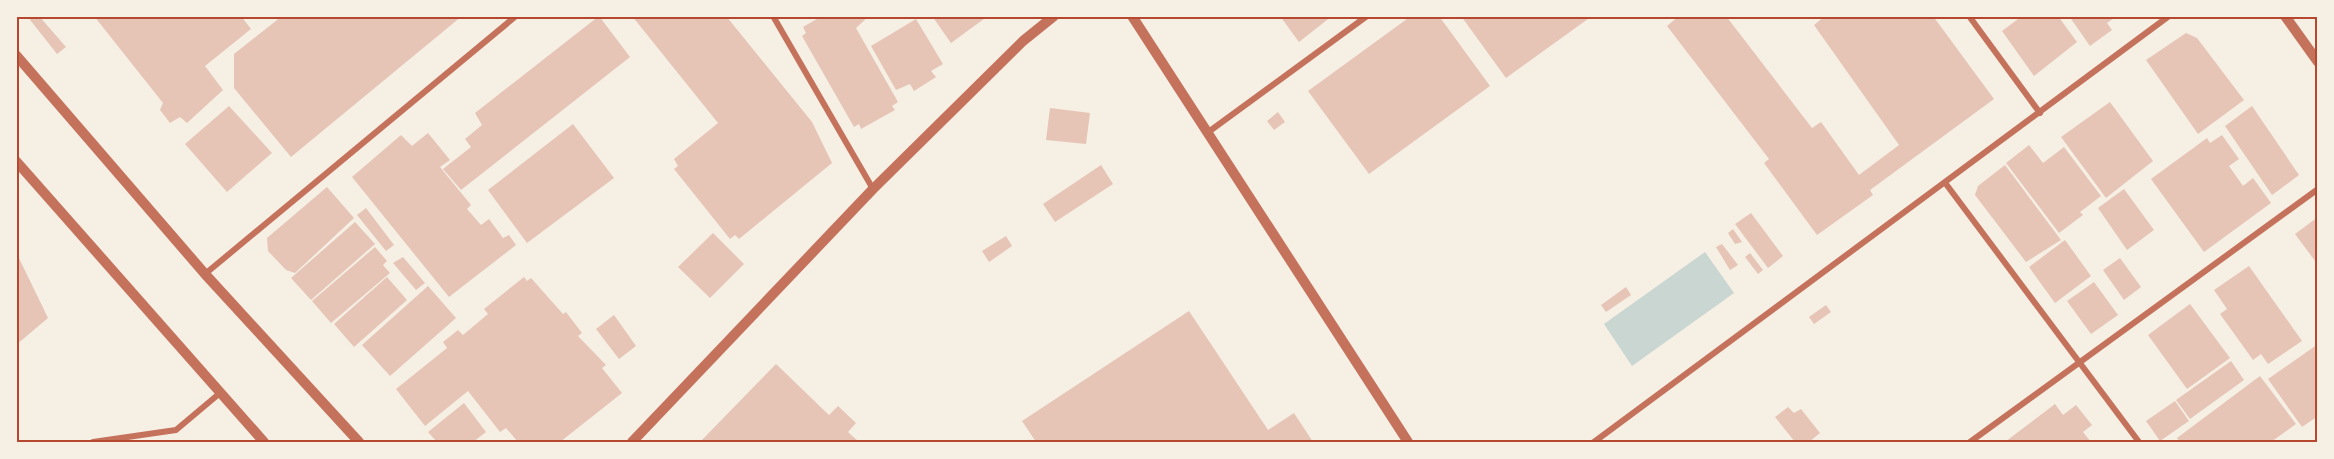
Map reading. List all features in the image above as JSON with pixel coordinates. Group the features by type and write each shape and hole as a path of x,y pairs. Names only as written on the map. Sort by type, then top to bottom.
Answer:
{"street":[{"path":"205,274 516,16"},
{"path":"773,16 873,189"},
{"path":"632,442 873,189 1023,40 1054,16"},
{"path":"1132,16 1408,442"},
{"path":"1207,133 1367,16"},
{"path":"1969,16 2040,113"},
{"path":"1594,442 1946,184 2169,16"},
{"path":"2284,16 2318,62"},
{"path":"16,55 205,274 359,442"},
{"path":"16,161 264,442"},
{"path":"1946,184 2139,442"},
{"path":"1970,442 2318,189"},
{"path":"93,442 176,430 220,393"}],"shaded area":[{"path":"1705,252 1734,293 1632,366 1604,324"}],"building":[{"path":"27,16 39,16 66,47 57,54"},
{"path":"94,16 241,16 251,29 205,66 223,90 187,123 180,117 170,123 160,110 163,103"},
{"path":"282,16 462,16 291,157 234,88 234,54"},
{"path":"599,16 630,57 461,190 443,169 471,147 465,139 482,125 475,113"},
{"path":"632,16 726,16 812,122 832,163 739,239 735,235 730,239 674,169 678,166 674,159 718,123"},
{"path":"822,16 869,16 856,28 898,102 892,106 895,110 861,129 859,124 854,127 802,36 806,33 803,27"},
{"path":"932,16 988,16 951,43"},
{"path":"1280,16 1332,16 1299,42"},
{"path":"1411,16 1439,16 1490,86 1369,174 1308,91"},
{"path":"1461,16 1592,16 1506,78"},
{"path":"1679,16 1726,16 1812,128 1821,122 1859,175 1899,145 1814,25 1825,16 1933,16 1994,99 1870,190 1873,195 1817,235 1764,163 1769,159 1667,26"},
{"path":"2022,16 2058,16 2077,42 2034,76 2002,31"},
{"path":"2069,16 2117,16 2107,23 2112,30 2090,46"},
{"path":"916,19 943,64 931,71 936,77 914,91 910,84 896,90 871,46"},
{"path":"2186,33 2197,38 2244,100 2198,134 2146,60"},
{"path":"2110,102 2153,161 2106,198 2061,137"},
{"path":"229,106 272,153 227,192 185,144"},
{"path":"2252,106 2299,175 2272,195 2225,126"},
{"path":"1050,108 1090,113 1086,144 1046,140"},
{"path":"1278,112 1285,122 1274,130 1267,121"},
{"path":"573,124 614,178 527,243 488,190"},
{"path":"428,133 450,160 440,167 471,205 467,209 481,225 489,219 503,238 509,235 516,245 449,297 352,177 401,135 412,146"},
{"path":"2222,135 2239,159 2229,166 2243,186 2253,178 2271,203 2204,252 2151,179 2207,138 2210,143"},
{"path":"2029,145 2043,163 2064,147 2101,196 2080,212 2083,215 2059,233 2006,163"},
{"path":"1101,165 1113,184 1055,222 1043,204"},
{"path":"2005,165 2061,240 2026,262 1975,195 1978,186"},
{"path":"327,187 354,218 295,273 286,270 268,251 267,238"},
{"path":"2124,189 2154,230 2127,250 2098,208"},
{"path":"366,208 394,245 386,251 357,215"},
{"path":"1751,213 1783,256 1768,268 1735,224"},
{"path":"2318,217 2318,265 2295,234"},
{"path":"355,222 375,244 311,300 291,278"},
{"path":"1733,229 1742,242 1735,244 1728,233"},
{"path":"713,233 744,264 710,298 678,267"},
{"path":"1006,236 1012,246 989,262 982,251"},
{"path":"2065,240 2091,276 2055,303 2029,267"},
{"path":"1722,244 1738,265 1730,270 1716,247"},
{"path":"375,247 387,261 383,265 390,273 331,323 312,301"},
{"path":"16,252 48,318 16,345"},
{"path":"1750,253 1763,270 1758,274 1745,257"},
{"path":"403,257 425,283 416,290 393,263"},
{"path":"2120,258 2141,287 2124,300 2103,270"},
{"path":"2249,266 2302,341 2268,364 2261,354 2253,360 2220,314 2227,309 2214,290"},
{"path":"387,277 407,300 354,347 334,324"},
{"path":"524,277 527,281 531,278 563,314 566,312 582,333 578,336 606,365 602,368 622,393 560,442 518,442 506,428 500,432 468,391 425,426 396,389 447,348 443,342 458,330 463,335 488,314 484,309"},
{"path":"2094,282 2118,315 2091,334 2067,301"},
{"path":"428,286 456,318 390,376 362,345"},
{"path":"1626,287 1631,295 1606,312 1601,305"},
{"path":"2190,304 2230,358 2187,389 2148,335"},
{"path":"1826,305 1831,312 1814,324 1809,317"},
{"path":"1189,311 1268,430 1294,413 1313,442 1036,442 1022,421"},
{"path":"614,315 636,346 619,359 596,329"},
{"path":"2318,344 2318,416 2302,427 2268,379"},
{"path":"2231,361 2244,380 2190,419 2176,400"},
{"path":"776,364 829,415 838,406 856,423 848,432 859,442 700,442"},
{"path":"2260,376 2296,424 2271,442 2180,442 2177,438"},
{"path":"2175,401 2189,421 2160,441 2146,421"},
{"path":"464,403 486,432 473,442 437,442 428,432"},
{"path":"2055,404 2063,415 2076,405 2092,425 2083,432 2091,442 2005,442"},
{"path":"1788,407 1794,413 1801,409 1820,433 1809,442 1795,442 1775,417"}]}
